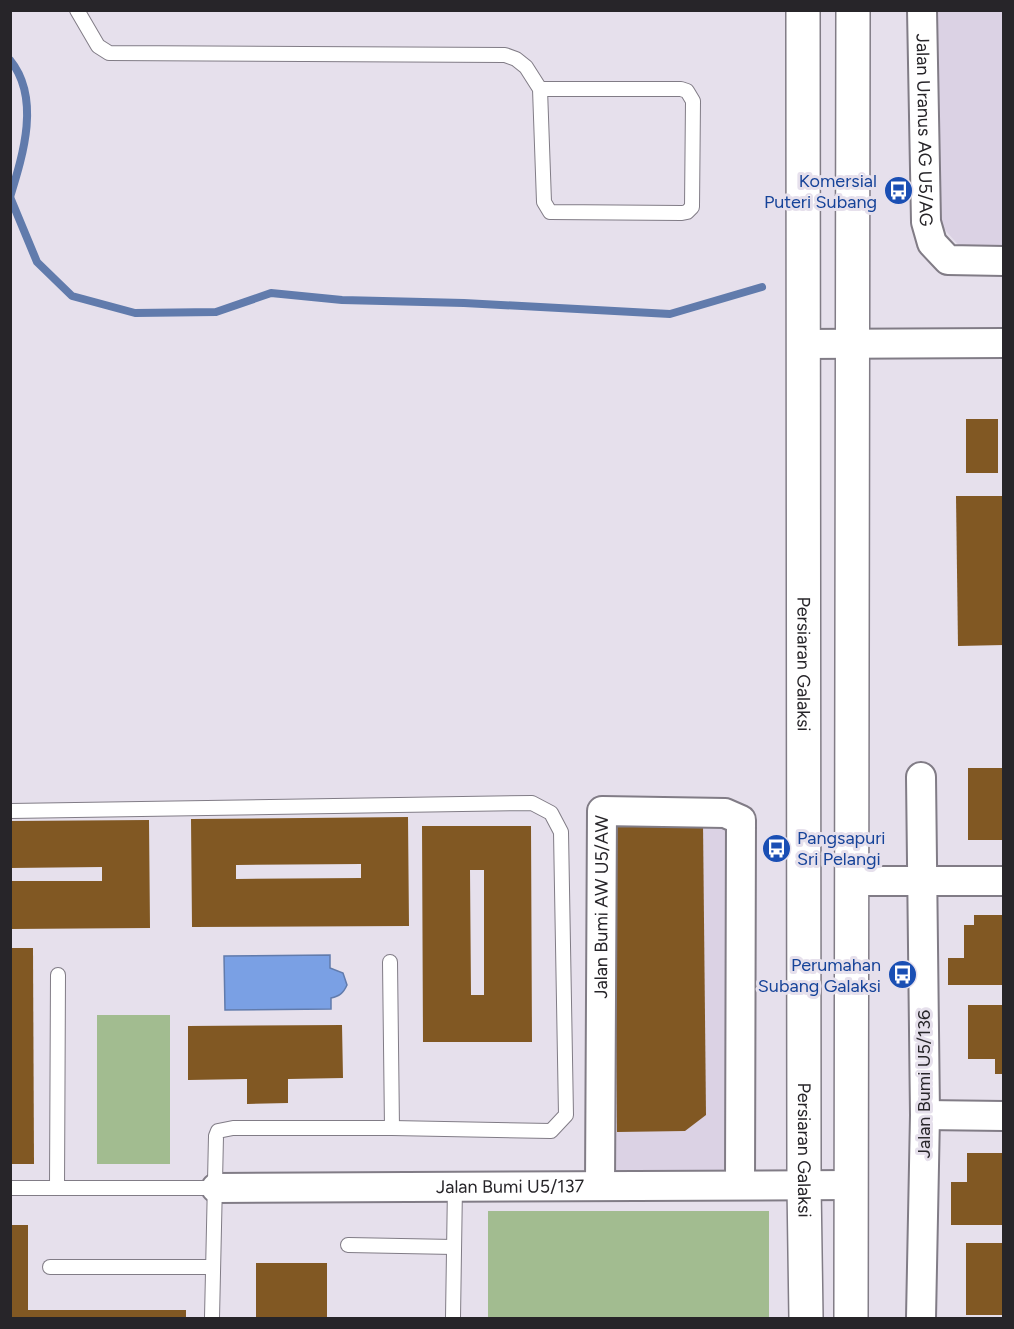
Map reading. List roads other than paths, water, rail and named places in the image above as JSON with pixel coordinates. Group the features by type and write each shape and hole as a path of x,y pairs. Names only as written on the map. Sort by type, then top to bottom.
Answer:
{"main road":[{"name":"Persiaran Galaksi","path":"803,10 806,1318"},
{"path":"851,1318 853,10"}],"street":[{"name":"Jalan Uranus AG U5/AG","path":"922,10 926,222 932,243 948,260 1004,261"},
{"path":"802,344 1004,343"},
{"name":"Jalan Bumi U5/136","path":"921,777 925,1116 921,1318"},
{"name":"Jalan Bumi AW U5/AW","path":"600,1185 602,811 725,813 741,820 740,1185"},
{"path":"851,881 1004,881"},
{"path":"925,1116 1004,1116"},
{"name":"Jalan Bumi U5/137","path":"216,1188 850,1185"}],"lane":[{"path":"77,10 98,46 109,53 505,55 516,59 526,67 540,89 544,202 550,212 682,213 692,207 693,101 687,91 681,89 540,89"},
{"path":"10,811 532,803 551,813 561,832 566,1115 551,1131 392,1128 233,1128 218,1131 216,1136 212,1318"},
{"path":"390,962 392,1128"},
{"path":"57,1188 58,975"},
{"path":"453,1318 455,1186"},
{"path":"10,1188 216,1188"},
{"path":"348,1245 454,1247"},
{"path":"50,1267 213,1266"}],"water":[{"path":"330,955 330,968 343,973 347,985 341,994 331,998 331,1009 225,1010 224,956"}],"waterway":[{"path":"10,60 25,92 27,109 24,145 10,197"},
{"path":"10,197 37,262 72,296 135,313 216,312 271,293 342,300 464,303 670,314 762,287"}],"place":[{"name":"Komersial Puteri Subang","path":"898,191"},
{"name":"Pangsapuri Sri Pelangi","path":"776,848"},
{"name":"Perumahan Subang Galaksi","path":"902,975"}]}
